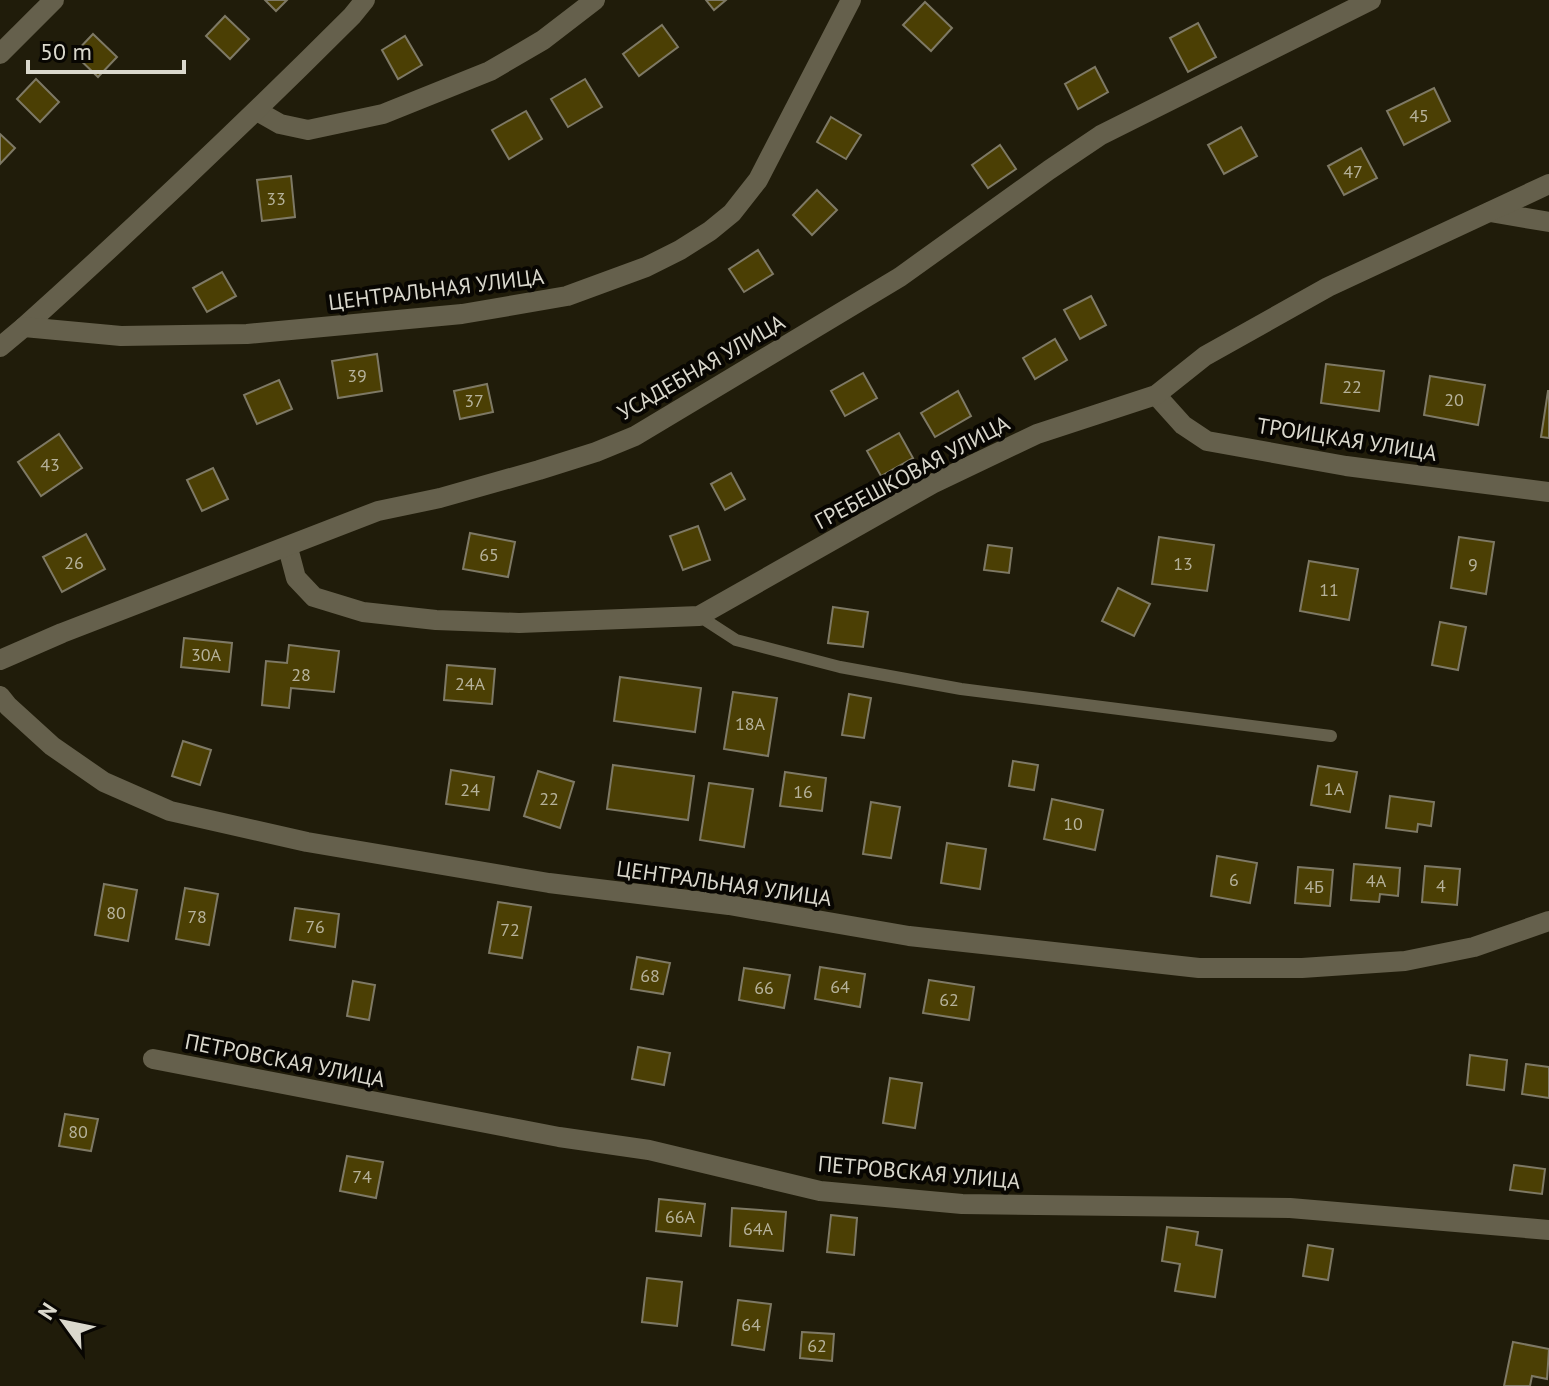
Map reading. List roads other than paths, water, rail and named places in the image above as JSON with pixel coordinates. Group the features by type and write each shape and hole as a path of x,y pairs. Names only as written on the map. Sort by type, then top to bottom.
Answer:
{"street":[{"path":"0,54 54,0"},
{"path":"0,347 166,198 257,111 365,0"},
{"path":"257,111 280,124 308,130 383,114 490,71 543,40 595,0"},
{"name":"ЦЕНТРАЛЬНАЯ УЛИЦА","path":"24,327 121,336 247,334 447,315 567,296 646,267 710,231 732,213 758,180 851,0"},
{"name":"УСАДЕБНАЯ УЛИЦА","path":"0,660 378,511 440,498 539,470 635,436 900,277 1101,135 1371,0"},
{"name":"ГРЕБЕШКОВАЯ УЛИЦА","path":"288,548 296,578 314,597 363,612 436,620 519,623 699,616 932,484 1037,434 1156,395 1205,356 1328,287 1549,184"},
{"path":"1490,212 1549,222"},
{"name":"ТРОИЦКАЯ УЛИЦА","path":"1156,395 1183,425 1207,441 1346,466 1549,492"},
{"name":"ЦЕНТРАЛЬНАЯ УЛИЦА","path":"0,696 52,746 104,782 170,811 307,842 549,883 729,905 909,936 1199,968 1302,968 1405,961 1474,947 1549,921"},
{"name":"ПЕТРОВСКАЯ УЛИЦА","path":"153,1059 559,1137 649,1150 820,1191 962,1204 1290,1208 1549,1230"}],"lane":[{"path":"699,616 736,640 840,667 961,689 1331,736"}]}
